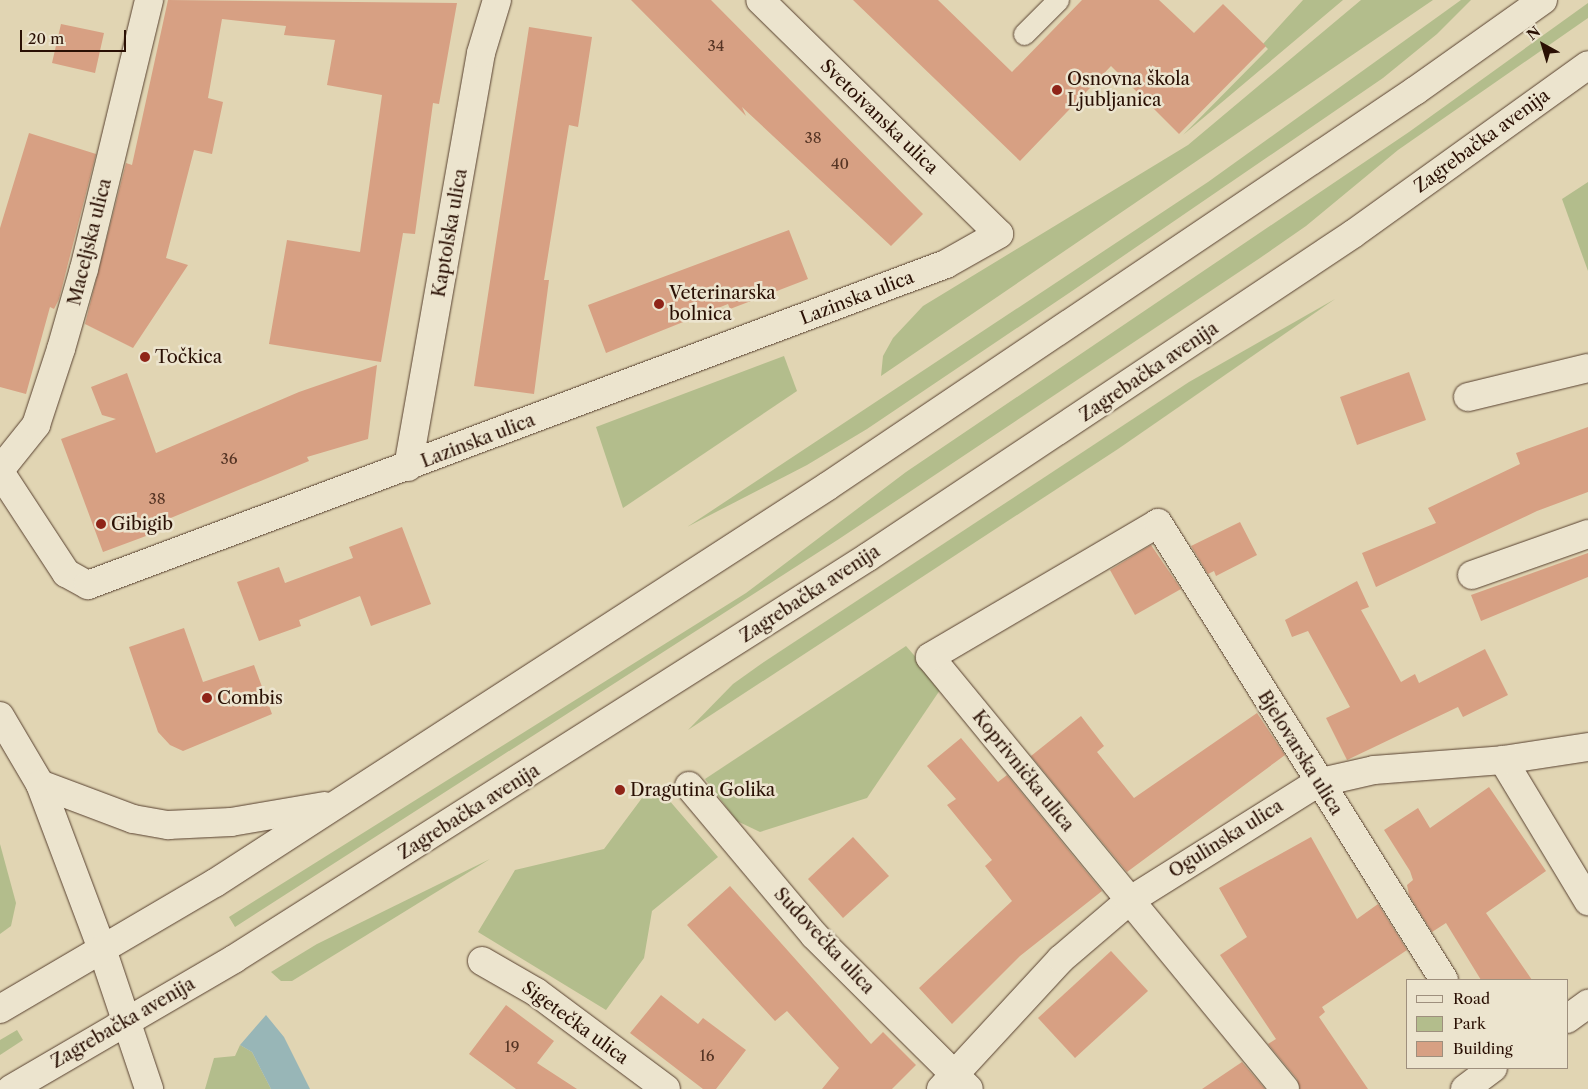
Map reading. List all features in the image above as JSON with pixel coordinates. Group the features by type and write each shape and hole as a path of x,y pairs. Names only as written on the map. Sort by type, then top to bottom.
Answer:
{"street":[{"name":"Maceljska ulica","path":"0,471 36,425 61,349 84,270 149,0"},
{"name":"Kaptolska ulica","path":"408,468 481,53 497,0"},
{"name":"Svetoivanska ulica","path":"760,0 999,234"},
{"path":"0,1008 194,897 1025,356 1542,0"},
{"name":"Zagrebačka avenija","path":"11,1089 234,959 860,562 1353,234 1588,65"},
{"name":"Lazinska ulica","path":"0,471 66,573 88,585 221,532 408,468 946,264 999,234"},
{"path":"1468,397 1588,368"},
{"name":"Bjelovarska ulica","path":"1158,523 1317,782 1443,979"},
{"name":"Koprivnička ulica","path":"1158,523 930,657 1285,1089"},
{"path":"1472,575 1588,534"},
{"path":"0,716 40,784 102,949 149,1089"},
{"name":"Ogulinska ulica","path":"954,1084 1061,959 1129,901 1317,782 1374,770 1503,760 1588,747"},
{"path":"1503,760 1588,901"},
{"path":"40,784 133,819 189,827 337,804"},
{"name":"Sudovečka ulica","path":"689,786 814,935 954,1084"},
{"name":"Sigetečka ulica","path":"482,961 536,992 666,1089"},
{"path":"1568,1017 1588,1004"},
{"path":"1465,1089 1492,1069"}],"lane":[{"path":"1024,34 1058,0"}],"green space":[{"path":"1303,0 1343,0 1183,135 1268,49 1263,44"},
{"path":"1361,0 1433,0 881,376 883,356 893,338 923,306 1188,145"},
{"path":"1461,0 1471,0 1437,34 1383,78 1075,289 867,429 807,465 687,527 1208,182"},
{"path":"1588,3 1588,18 1398,150 1306,226 1260,258 839,539 235,927 229,917 746,593 906,472 1409,132"},
{"path":"1588,182 1588,271 1562,199"},
{"path":"1335,299 1118,449 688,730 733,684 761,664 1189,382"},
{"path":"784,356 797,391 623,508 596,427"},
{"path":"906,646 942,687 867,798 760,832 737,821 705,779"},
{"path":"662,792 718,857 652,911 644,958 606,1010 478,932 515,870 604,849 642,798"},
{"path":"0,844 16,903 11,926 0,934"},
{"path":"490,859 292,981 281,981 271,972 317,944"},
{"path":"17,1030 23,1040 0,1055 0,1040"},
{"path":"240,1045 252,1052 271,1089 205,1089 214,1058 235,1056"}],"water":[{"path":"266,1015 284,1037 310,1089 271,1089 252,1052 240,1045"}],"building":[{"path":"168,0 457,3 439,104 433,103 415,234 403,233 381,362 269,344 287,240 360,252 382,95 327,85 335,40 284,35 286,26 222,19 208,98 223,102 212,154 194,150 166,258 188,265 133,348 85,324 126,163 132,165"},
{"path":"631,0 711,0 923,214 891,246 742,107 746,116"},
{"path":"853,0 938,0 1012,72 1082,0 1159,0 1194,33 1223,4 1266,46 1179,134 1111,66 1020,161"},
{"path":"61,24 104,33 95,73 52,63"},
{"path":"529,27 592,37 578,127 569,125 544,280 549,280 534,394 474,386"},
{"path":"29,133 96,154 59,299 54,309 50,307 26,394 0,387 0,228"},
{"path":"789,230 808,279 730,309 728,304 606,353 588,305"},
{"path":"377,365 368,439 307,457 309,461 144,529 146,536 103,552 61,439 116,419 102,415 91,387 127,373 156,453 299,392"},
{"path":"1409,372 1426,420 1357,445 1340,397"},
{"path":"1588,427 1588,492 1537,511 1376,587 1362,553 1436,523 1428,508 1520,464 1516,453"},
{"path":"1240,522 1257,555 1216,576 1214,571 1208,574 1191,546"},
{"path":"402,527 431,604 371,626 360,596 299,620 301,626 259,641 237,582 279,567 285,583 353,558 349,547"},
{"path":"1151,545 1181,589 1135,615 1110,570"},
{"path":"1588,553 1588,577 1481,621 1471,595"},
{"path":"1357,581 1369,607 1361,610 1401,682 1415,674 1419,683 1485,649 1508,695 1463,717 1458,707 1347,760 1326,718 1350,707 1308,631 1292,637 1285,620"},
{"name":"Combis","path":"184,628 203,682 254,665 272,714 183,751 170,745 158,732 129,647"},
{"path":"1257,713 1285,755 1127,872 1031,756 1081,716 1104,746 1097,752 1134,798"},
{"path":"961,738 998,782 1007,775 1102,891 1020,956 952,1024 919,988 1012,901 985,866 992,860 947,805 956,799 927,766"},
{"path":"1489,787 1546,871 1486,913 1531,979 1480,979 1446,923 1432,932 1409,895 1407,885 1413,880 1410,871 1384,830 1418,808 1430,828"},
{"path":"853,837 889,876 843,918 808,879"},
{"path":"1311,837 1357,919 1378,904 1407,950 1322,1007 1325,1012 1319,1017 1368,1089 1300,1089 1297,1079 1268,1044 1276,1039 1220,955 1247,937 1219,888"},
{"path":"730,886 871,1044 883,1032 916,1065 892,1089 822,1089 839,1068 787,1011 775,1021 687,925"},
{"path":"1111,951 1148,991 1075,1058 1038,1018"},
{"path":"661,995 698,1024 703,1018 746,1050 716,1089 703,1089 630,1033"},
{"path":"506,1005 554,1041 537,1063 577,1089 516,1089 469,1054"},
{"path":"1242,1062 1265,1089 1202,1089"}],"place":[{"name":"Osnovna škola Ljubljanica","path":"1057,90"},
{"name":"Veterinarska bolnica","path":"659,304"},
{"name":"Točkica","path":"145,357"},
{"name":"Gibigib","path":"101,524"},
{"name":"Combis","path":"207,698"},
{"name":"Dragutina Golika","path":"620,790"}]}
